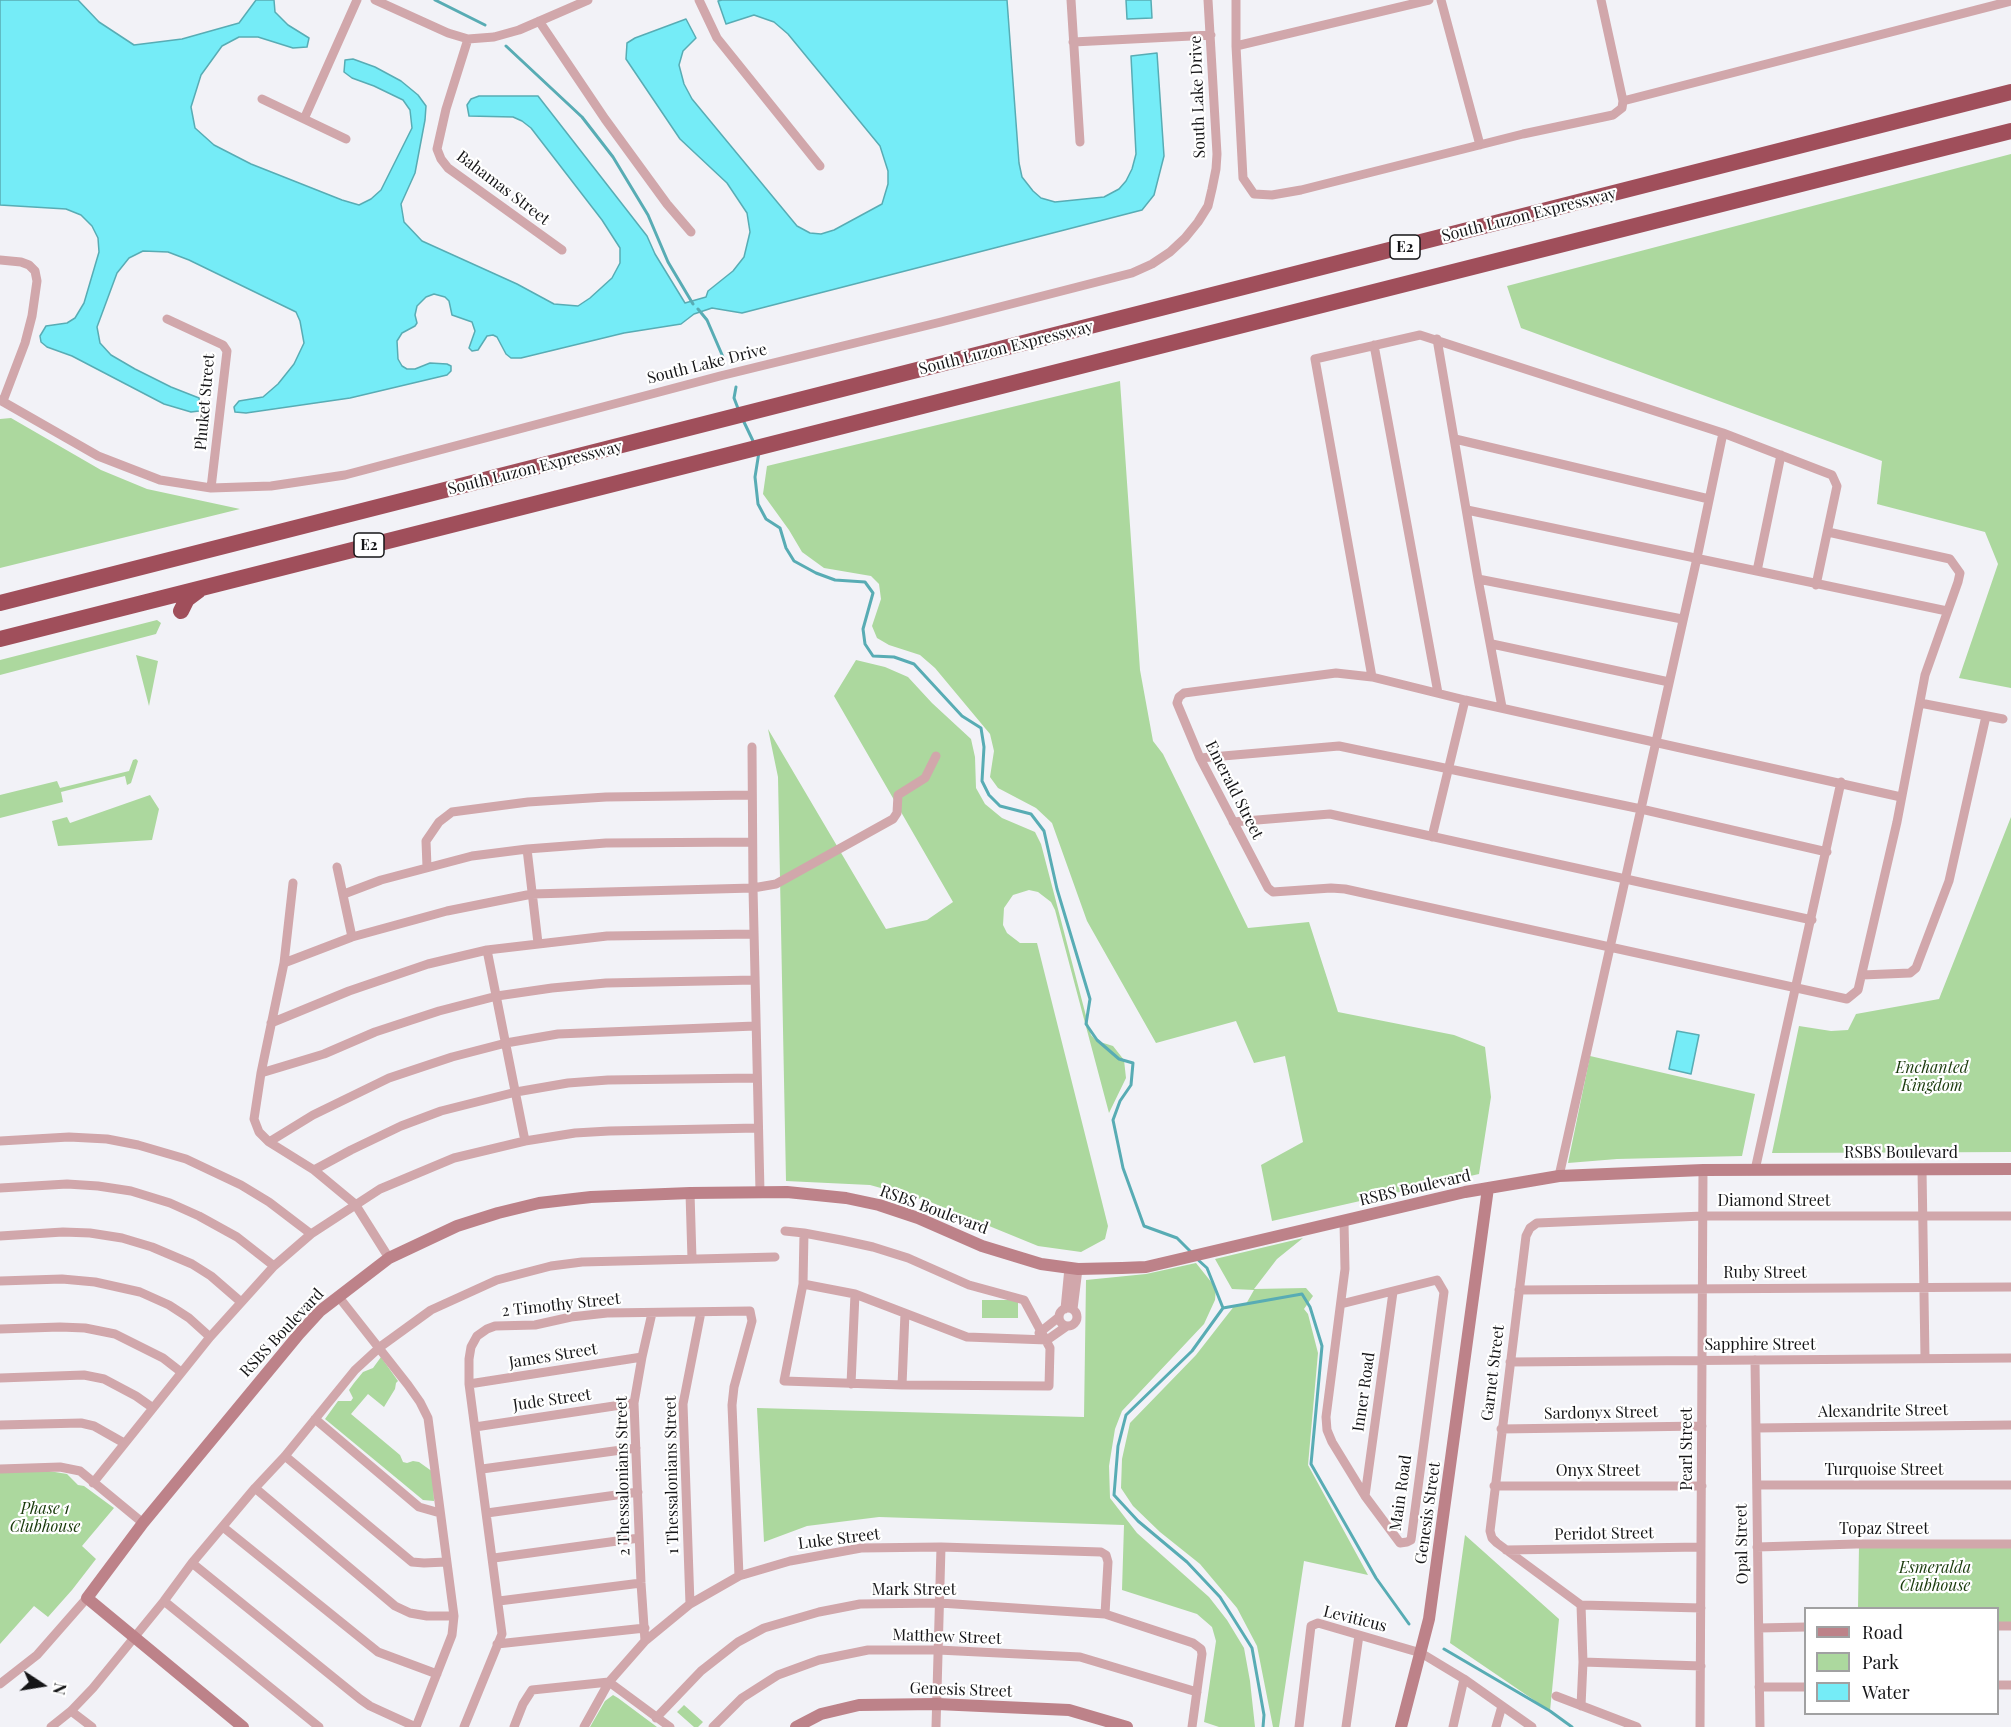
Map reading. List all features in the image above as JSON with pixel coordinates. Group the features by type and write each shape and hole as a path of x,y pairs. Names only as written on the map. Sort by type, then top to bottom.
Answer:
{"highway":[{"name":"South Luzon Expressway","path":"0,603 720,422 2011,92"},
{"name":"South Luzon Expressway","path":"0,639 2011,131"},
{"path":"181,611 187,599 201,588"}],"street":[{"path":"304,119 357,0"},
{"path":"375,0 448,33 468,39 494,37 539,21 583,1"},
{"path":"699,0 717,38 820,166"},
{"path":"1071,0 1080,142"},
{"name":"South Lake Drive","path":"1,400 106,459 160,480 211,488 271,486 345,475 720,375 1132,273 1170,252 1198,222 1208,206 1217,154 1209,0"},
{"path":"1236,0 1243,178 1254,194 1272,195 1301,190 1480,144 1613,115 1622,108 1623,101 1601,0"},
{"path":"1236,45 1429,0"},
{"path":"1441,0 1480,144"},
{"path":"1623,101 2011,1"},
{"path":"539,21 619,138 667,204 691,232"},
{"path":"1073,42 1211,35"},
{"name":"Bahamas Street","path":"468,39 439,139 437,149 441,159 448,168 561,250"},
{"path":"262,99 346,139"},
{"path":"0,260 29,265 37,281 25,343 1,400"},
{"name":"Phuket Street","path":"167,319 223,345 227,351 211,488"},
{"path":"1816,585 1838,486 1832,475 1723,433 1420,335 1315,359 1372,677 1465,700 1901,796"},
{"path":"1437,339 1502,707"},
{"path":"1374,345 1438,693"},
{"path":"1559,1176 1723,433"},
{"path":"1455,439 1709,499"},
{"path":"1757,571 1781,455"},
{"path":"1467,510 1947,611"},
{"path":"1609,946 1847,999 1858,990 1925,675 1959,582 1960,573 1950,559 1828,532"},
{"path":"1478,579 1682,619"},
{"path":"1492,644 1669,682"},
{"name":"Emerald Street","path":"1372,677 1336,673 1184,693 1179,697 1178,704 1200,758 1268,888 1273,892 1345,889 1609,946"},
{"path":"1432,837 1465,700"},
{"path":"1920,703 2003,719"},
{"path":"1862,975 1910,973 1916,968 1949,881 1986,716"},
{"path":"1200,758 1339,746 1641,809 1827,852"},
{"path":"752,747 754,980 760,1192"},
{"path":"284,963 352,937 447,911 532,894 753,888 776,884 893,819 897,813 898,795 925,778 936,756"},
{"path":"1755,1170 1841,782"},
{"path":"427,867 426,841 439,822 452,812 528,802 606,797 752,795"},
{"path":"1233,822 1330,814 1812,920"},
{"path":"344,894 381,880 472,856 606,843 752,842"},
{"path":"527,849 538,944"},
{"path":"337,867 352,937"},
{"path":"293,883 284,963 261,1073 254,1119 259,1132 269,1142 314,1170 355,1204 389,1258"},
{"path":"271,1023 349,991 428,964 488,950 607,936 754,934"},
{"path":"488,950 525,1141"},
{"path":"261,1073 324,1054 375,1032 497,996 606,983 754,980"},
{"path":"269,1142 313,1115 389,1078 452,1057 506,1043 558,1034 755,1026"},
{"path":"314,1170 401,1126 441,1111 516,1092 568,1083 608,1080 756,1078"},
{"path":"93,1483 210,1337 274,1266 311,1234 381,1189 454,1158 525,1141 574,1133 758,1128"},
{"path":"0,1141 69,1137 107,1139 186,1159 241,1185 269,1202 311,1234"},
{"path":"1922,1169 1925,1358"},
{"name":"RSBS Boulevard","path":"0,1684 37,1655 87,1598 143,1523 320,1311 389,1258 457,1226 539,1203 591,1197 690,1193 787,1192 846,1198 879,1205 918,1218 1012,1256 1041,1264 1074,1268 1146,1267 1488,1188 1559,1176 1704,1170 2011,1169"},
{"name":"Pearl Street","path":"1700,1727 1704,1170"},
{"path":"0,1188 68,1184 130,1191 170,1203 199,1216 237,1237 274,1266"},
{"name":"Genesis Street","path":"1401,1727 1421,1653 1439,1551 1474,1301 1484,1278 1486,1246 1484,1223 1488,1188"},
{"path":"690,1193 692,1259"},
{"name":"Diamond Street","path":"1537,1223 1703,1216 2011,1216"},
{"name":"Main Road","path":"1341,1304 1437,1280 1444,1292 1411,1540 1400,1543 1365,1496 1327,1430 1326,1417 1345,1269 1344,1222"},
{"name":"Garnet Street","path":"1506,1550 1492,1538 1490,1531 1494,1486 1526,1236 1530,1228 1537,1223"},
{"path":"785,1231 804,1233 885,1251 908,1258 969,1285 1024,1300 1050,1348 1048,1386 784,1381 802,1284 804,1233"},
{"path":"0,1236 63,1232 122,1238 152,1247 192,1264 211,1276 240,1302"},
{"path":"51,1727 71,1711 135,1638 192,1563 285,1456 355,1370 380,1347 431,1310 497,1280 528,1270 582,1262 775,1257"},
{"path":"1067,1326 1061,1323 1066,1311 1074,1268"},
{"path":"0,1281 62,1279 95,1282 140,1292 189,1317 210,1337"},
{"path":"802,1284 855,1294 967,1337 1047,1340 1067,1326 1074,1324 1077,1318 1066,1311"},
{"name":"Ruby Street","path":"1519,1290 2011,1287"},
{"name":"Inner Road","path":"1365,1496 1393,1292"},
{"path":"850,1384 855,1294"},
{"path":"192,1563 360,1699 416,1727 452,1635 454,1616 428,1418 420,1402 380,1347 338,1296"},
{"name":"2 Timothy Street","path":"464,1727 502,1634 468,1359 477,1336 487,1329 495,1326 535,1325 589,1314 750,1311 752,1316 734,1387 732,1405 739,1576"},
{"path":"1032,1339 1066,1311"},
{"name":"2 Thessalonians Street","path":"645,1641 634,1403 652,1312"},
{"name":"1 Thessalonians Street","path":"690,1604 683,1404 700,1312"},
{"path":"902,1385 905,1313"},
{"path":"0,1329 85,1328 115,1334 156,1354 181,1372"},
{"name":"James Street","path":"470,1384 642,1357"},
{"name":"Sapphire Street","path":"1510,1362 2011,1358"},
{"name":"Opal Street","path":"1755,1360 1760,1727"},
{"path":"0,1378 84,1375 104,1379 153,1408"},
{"name":"Jude Street","path":"475,1427 634,1403"},
{"path":"315,1419 419,1507 440,1513"},
{"path":"0,1425 81,1423 94,1426 124,1443"},
{"name":"Alexandrite Street","path":"1756,1428 2011,1425"},
{"name":"Sardonyx Street","path":"1501,1429 1702,1426"},
{"path":"482,1469 636,1448"},
{"path":"285,1456 412,1562 446,1562"},
{"path":"0,1469 60,1467 80,1471 143,1523"},
{"name":"Turquoise Street","path":"1757,1485 2011,1485"},
{"name":"Onyx Street","path":"1494,1486 1702,1486"},
{"path":"255,1488 395,1606 410,1613 427,1616 454,1616"},
{"path":"488,1513 638,1492"},
{"path":"223,1527 378,1652 437,1674"},
{"path":"494,1558 639,1538"},
{"name":"Topaz Street","path":"1757,1547 1856,1544 2011,1544"},
{"path":"936,1727 941,1547"},
{"name":"Luke Street","path":"584,1727 609,1682 645,1641 690,1604 739,1576 790,1561 861,1548 941,1547 1101,1552 1106,1555 1108,1562 1105,1614"},
{"name":"Peridot Street","path":"1506,1550 1701,1547"},
{"path":"1506,1550 1581,1605 1701,1608"},
{"path":"499,1601 641,1583"},
{"path":"87,1598 243,1727"},
{"path":"164,1602 319,1727"},
{"name":"Mark Street","path":"656,1718 701,1671 738,1642 764,1628 819,1612 860,1604 940,1603 1105,1614 1193,1643 1201,1649 1202,1660 1197,1692"},
{"path":"1581,1605 1583,1662 1581,1706"},
{"name":"Leviticus","path":"1302,1726 1311,1626 1318,1623 1421,1653 1464,1679 1532,1727"},
{"path":"1758,1628 1804,1627"},
{"path":"497,1644 645,1628"},
{"path":"1346,1727 1359,1635"},
{"name":"Matthew Street","path":"713,1727 742,1698 778,1675 819,1660 868,1650 938,1650 1080,1657 1197,1692"},
{"path":"1583,1662 1701,1666"},
{"path":"1453,1727 1464,1679"},
{"path":"514,1727 523,1704 532,1690 609,1682 670,1727"},
{"path":"1759,1687 1804,1687"},
{"path":"1192,1727 1197,1692"},
{"path":"1556,1696 1637,1727"},
{"name":"Genesis Street","path":"796,1727 821,1714 859,1706 937,1704 1069,1710 1127,1727"},
{"path":"1496,1727 1502,1706"},
{"path":"71,1711 92,1727"}],"green space":[{"path":"2011,154 2011,688 1959,678 1998,564 1985,532 1877,504 1882,461 1521,328 1507,286"},
{"path":"1120,381 1140,670 1153,741 1163,754 1248,928 1309,922 1338,1012 1454,1035 1485,1047 1491,1097 1479,1174 1272,1221 1261,1165 1303,1142 1285,1056 1254,1063 1236,1021 1156,1043 1087,921 1052,823 1036,808 998,788 990,777 994,751 990,734 935,668 920,655 889,645 877,638 872,626 881,599 879,584 871,576 824,568 802,552 763,494 767,466"},
{"path":"11,418 101,470 147,489 240,509 0,568 0,419"},
{"path":"157,620 161,623 156,634 0,675 0,660"},
{"path":"136,655 158,661 149,706"},
{"path":"856,660 885,667 908,677 971,739 975,757 976,788 985,804 1002,818 1035,832 1041,844 1091,1035 1097,1041 1113,1046 1124,1060 1126,1078 1109,1113 1055,910 1051,902 1038,892 1029,890 1013,895 1004,908 1003,925 1007,933 1020,943 1037,943 1108,1226 1105,1239 1081,1252 1038,1246 928,1201 870,1185 786,1181 778,777 768,729 886,929 927,920 953,902 834,696"},
{"path":"133,760 138,761 131,783 127,785 125,776 61,792 63,802 0,818 0,795 57,781 60,788 129,771"},
{"path":"150,795 159,809 152,840 58,846 52,821 67,817 70,823"},
{"name":"Enchanted Kingdom","path":"2011,817 2011,1152 1772,1153 1799,1026 1831,1031 1848,1030 1856,1014 1939,999"},
{"path":"1590,1056 1755,1094 1742,1156 1617,1159 1568,1163"},
{"path":"1303,1238 1277,1259 1254,1289 1306,1288 1313,1296 1304,1309 1308,1314 1318,1353 1308,1465 1368,1575 1304,1561 1279,1727 1273,1727 1257,1646 1237,1608 1200,1564 1160,1532 1133,1506 1121,1488 1122,1459 1130,1423 1196,1355 1235,1305 1246,1304 1254,1290 1232,1289 1215,1259"},
{"path":"1196,1263 1216,1288 1215,1300 1204,1324 1122,1411 1115,1429 1109,1466 1110,1498 1137,1533 1209,1597 1227,1620 1244,1648 1255,1727 1219,1727 1204,1722 1216,1641 1212,1627 1197,1614 1122,1590 1124,1525 879,1517 807,1526 764,1542 757,1408 1084,1417 1086,1280 1146,1274"},
{"path":"982,1300 1018,1300 1018,1318 982,1318"},
{"path":"381,1357 398,1381 395,1389 384,1407 368,1394 351,1414 400,1455 403,1462 419,1462 433,1472 434,1501 423,1500 325,1419 338,1401 351,1401 353,1398 349,1390 363,1372 373,1368"},
{"name":"Phase 1 Clubhouse","path":"49,1471 67,1474 78,1485 84,1486 114,1508 82,1546 96,1559 72,1590 48,1617 34,1606 0,1644 0,1472"},
{"path":"1465,1535 1559,1619 1550,1711 1450,1643"},
{"name":"Esmeralda Clubhouse","path":"1859,1546 2011,1546 2011,1623 1999,1623 1999,1607 1858,1607"},
{"path":"613,1695 657,1727 590,1727 605,1701"},
{"path":"684,1705 703,1722 698,1727 694,1727 677,1712"}],"water":[{"path":"0,0 78,0 99,22 134,45 182,39 239,23 256,0 274,0 275,12 288,25 309,38 307,47 293,48 258,37 239,37 222,46 201,75 191,107 195,128 214,145 251,164 359,205 371,199 381,190 412,128 410,110 403,100 352,78 344,72 345,60 353,59 375,67 401,81 418,95 426,106 415,173 401,204 404,222 422,241 517,284 554,304 578,306 590,298 612,278 620,263 620,248 602,220 531,128 513,117 469,116 467,105 471,99 479,96 538,96 647,236 655,254 685,303 706,297 708,291 733,271 744,257 750,232 747,213 727,183 680,139 626,59 627,43 686,19 696,38 683,51 679,65 684,84 692,99 797,226 810,233 821,234 834,230 882,204 888,184 888,171 880,146 788,34 774,22 754,15 726,24 718,1 722,0 1007,0 1019,163 1022,177 1033,191 1041,198 1055,202 1104,197 1119,189 1126,181 1136,154 1131,56 1157,53 1164,156 1154,195 1142,210 742,313 712,308 694,314 681,324 624,333 521,358 511,358 506,354 497,337 493,335 487,336 478,350 472,351 469,348 475,331 472,322 452,315 449,301 445,297 434,294 426,297 417,306 415,315 417,323 402,333 397,341 398,359 407,369 415,369 430,363 447,364 451,366 451,371 447,375 350,398 246,413 235,412 234,407 239,401 263,397 278,384 294,364 304,343 296,312 189,260 168,252 143,251 129,258 117,273 97,327 100,343 111,355 135,369 199,398 201,408 199,411 191,412 164,404 41,342 40,336 46,326 67,323 75,318 84,303 99,252 98,238 92,226 81,215 66,209 0,205"},
{"path":"1126,0 1151,0 1152,18 1127,19"},
{"path":"1677,1031 1699,1035 1691,1074 1669,1069"}],"waterway":[{"path":"435,0 485,25"},
{"path":"506,46 582,117 613,157 648,215 668,262 693,304"},
{"path":"698,309 707,320 723,357"},
{"path":"736,387 734,398 739,411"},
{"path":"743,420 754,443"},
{"path":"759,452 755,477 758,504 766,519 780,528 786,548 794,561 835,580 865,582 873,593 863,629 865,644 873,656 894,657 914,664 962,716 981,728 984,747 982,781 989,795 1000,806 1031,814 1044,831 1057,889 1090,999 1086,1024 1097,1040 1119,1059 1133,1063 1131,1085 1120,1101 1113,1120 1123,1168 1144,1226 1177,1238 1192,1253"},
{"path":"1196,1258 1207,1268 1223,1308 1192,1351 1126,1415 1118,1446 1114,1495 1138,1521 1187,1562 1220,1597 1252,1648 1264,1715 1263,1727"},
{"path":"1223,1308 1302,1294 1310,1307 1322,1346 1311,1464 1376,1578 1409,1624"},
{"path":"1444,1649 1550,1711 1572,1727"}]}
